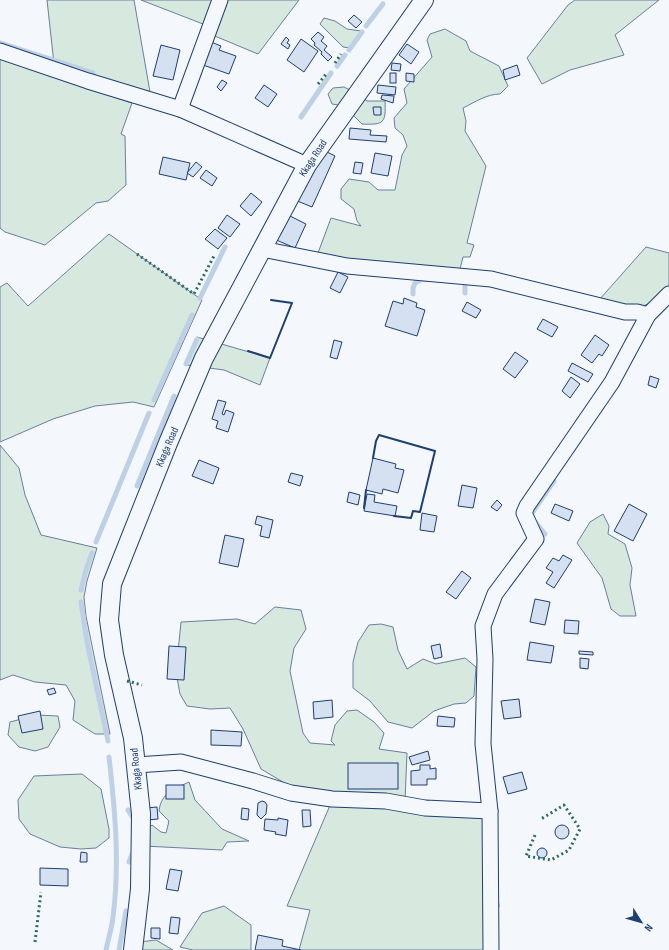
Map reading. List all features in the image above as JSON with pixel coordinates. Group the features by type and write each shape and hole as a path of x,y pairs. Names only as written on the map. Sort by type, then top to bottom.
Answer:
{"street":[{"path":"180,109 220,0"},
{"name":"Kkaga Road","path":"133,950 140,889 141,814 133,738 114,655 109,620 112,584 168,443 204,358 307,165 424,0"},
{"path":"0,51 88,81 180,109 307,165"},
{"path":"262,250 347,266 491,279 625,312 637,312 648,315"},
{"path":"491,950 490,810 483,744 485,659 483,626 495,594 536,538 524,513 527,506 612,382 648,315 668,296"},
{"path":"136,765 181,762 253,781 291,793 332,799 386,802 425,808 490,810"}],"shaded area":[{"path":"47,0 134,0 150,92 54,64"},
{"path":"141,0 213,0 203,24"},
{"path":"223,0 299,0 258,54 210,34"},
{"path":"575,0 659,0 615,35 624,55 570,70 542,84 527,58 568,5"},
{"path":"324,18 335,21 347,29 361,31 360,38 351,48 343,47 320,24"},
{"path":"445,29 466,41 470,51 499,66 508,86 500,94 486,97 463,108 466,121 465,131 486,166 467,243 474,245 470,257 463,257 460,269 352,261 318,253 331,218 361,226 357,221 354,209 341,199 341,189 349,179 369,182 378,190 395,190 402,155 407,146 403,135 395,128 394,118 407,103 404,89 432,57 427,40 430,34"},
{"path":"0,58 132,103 121,134 125,136 126,185 108,201 96,203 45,245 5,232 0,228"},
{"path":"344,87 367,101 385,101 385,114 382,121 375,124 362,124 344,106 332,104 328,94 333,88"},
{"path":"109,234 202,300 154,407 133,402 95,406 53,419 0,442 0,287 7,283 28,306"},
{"path":"646,247 669,253 669,288 654,301 639,308 599,300"},
{"path":"197,337 270,358 260,385 224,370 187,365"},
{"path":"0,445 19,468 25,495 41,535 97,548 87,581 84,597 86,616 110,734 95,734 73,720 75,701 66,685 35,682 13,675 0,680"},
{"path":"603,514 609,526 608,534 625,544 632,568 630,585 636,616 620,616 611,609 602,578 577,543 590,522"},
{"path":"275,607 301,610 306,629 294,648 290,671 303,733 310,743 335,745 331,741 335,725 347,711 357,710 374,722 384,733 379,749 407,753 405,801 293,788 261,769 243,729 230,708 210,709 187,706 180,694 176,672 181,622 237,619 255,624"},
{"path":"381,624 393,627 398,650 407,669 423,659 436,664 465,658 476,667 474,696 466,703 454,704 434,711 412,728 388,722 370,701 353,688 353,662 358,642 369,625"},
{"path":"37,715 58,716 60,727 48,747 35,751 19,747 8,735 10,722"},
{"path":"82,774 101,789 109,829 109,838 96,848 81,849 60,847 30,834 19,819 18,800 34,776"},
{"path":"189,782 195,800 222,829 249,841 227,842 222,850 144,846 145,831 152,825 161,832 166,833 169,821 159,811 162,800 169,792"},
{"path":"331,803 487,814 499,906 487,945 487,950 299,950 310,910 287,906"},
{"path":"224,906 251,925 251,950 193,950 180,947 202,913"},
{"path":"156,940 173,950 137,950 139,942"}],"building":[{"path":"354,15 362,22 356,28 348,21"},
{"path":"318,32 324,37 321,41 327,46 324,50 332,57 328,61 321,54 322,52 314,45 315,43 311,39"},
{"path":"286,37 289,40 287,43 290,45 288,49 281,44"},
{"path":"301,39 318,51 304,72 287,60"},
{"path":"211,42 221,46 219,50 236,56 229,74 203,65"},
{"path":"407,44 419,52 411,64 399,55"},
{"path":"161,45 180,50 173,80 153,76"},
{"path":"392,63 401,64 400,71 391,70"},
{"path":"517,65 520,75 505,80 503,70"},
{"path":"390,73 396,73 396,83 390,83"},
{"path":"406,73 414,74 414,82 406,81"},
{"path":"222,80 227,83 221,91 217,87"},
{"path":"264,85 277,94 268,107 255,98"},
{"path":"378,85 396,87 395,95 377,93"},
{"path":"382,95 394,96 393,103 381,99"},
{"path":"373,107 381,107 381,115 374,115"},
{"path":"350,128 371,130 370,135 387,136 386,142 349,139"},
{"path":"319,148 335,156 312,207 295,200"},
{"path":"375,153 392,156 388,176 371,173"},
{"path":"163,157 190,163 186,180 159,174"},
{"path":"196,162 202,167 193,177 187,173"},
{"path":"355,162 363,163 361,174 353,173"},
{"path":"206,170 217,178 212,186 200,178"},
{"path":"251,193 262,202 251,216 240,206"},
{"path":"286,214 306,224 295,248 274,239"},
{"path":"227,215 240,224 230,237 218,228"},
{"path":"215,229 227,238 218,249 205,239"},
{"path":"338,272 348,277 340,293 330,288"},
{"path":"404,298 417,303 416,307 425,310 417,336 385,326 393,301 403,304"},
{"path":"467,302 481,310 476,318 462,311"},
{"path":"543,319 558,327 552,337 537,329"},
{"path":"595,335 609,345 602,356 599,354 592,363 581,355"},
{"path":"334,340 342,342 337,359 330,357"},
{"path":"515,352 528,361 515,378 503,369"},
{"path":"572,363 593,374 588,382 568,371"},
{"path":"650,376 659,379 656,388 648,385"},
{"path":"571,377 580,384 570,398 562,391"},
{"path":"218,400 226,402 222,414 224,415 226,410 234,413 228,432 216,428 218,421 212,419"},
{"path":"373,458 396,464 395,468 404,470 398,493 383,489 382,494 366,490"},
{"path":"199,460 219,468 213,484 192,476"},
{"path":"291,473 303,476 300,486 288,482"},
{"path":"462,485 477,488 473,508 458,506"},
{"path":"349,492 360,495 358,505 347,502"},
{"path":"367,494 375,495 374,502 397,506 395,516 364,511"},
{"path":"497,500 502,505 497,511 491,507"},
{"path":"555,504 573,511 569,521 551,513"},
{"path":"629,504 647,514 633,541 614,531"},
{"path":"422,513 437,516 434,532 420,530"},
{"path":"257,516 273,520 269,538 260,536 262,526 255,524"},
{"path":"225,535 244,539 238,567 219,563"},
{"path":"563,555 572,560 554,588 546,583 553,572 546,568 553,558 559,561"},
{"path":"462,571 471,578 456,599 446,592"},
{"path":"535,599 550,602 545,625 530,622"},
{"path":"565,620 579,621 578,634 564,633"},
{"path":"530,642 554,646 551,663 527,660"},
{"path":"440,644 442,657 434,659 431,646"},
{"path":"169,646 186,647 184,680 167,679"},
{"path":"579,651 593,652 593,655 579,654"},
{"path":"580,658 589,659 588,669 580,668"},
{"path":"54,688 56,693 49,695 47,690"},
{"path":"519,699 521,717 504,719 501,701"},
{"path":"332,700 333,717 314,719 313,702"},
{"path":"40,711 43,729 22,733 18,716"},
{"path":"438,716 455,718 454,727 437,726"},
{"path":"211,730 242,732 241,746 211,745"},
{"path":"428,751 430,760 412,765 409,757"},
{"path":"348,763 398,763 398,789 348,789"},
{"path":"420,765 430,765 430,769 436,768 436,779 427,779 427,785 411,785 411,771 420,770"},
{"path":"522,772 527,789 508,794 503,777"},
{"path":"166,785 184,785 184,799 166,799"},
{"path":"262,801 267,805 266,814 261,819 257,815 258,803"},
{"path":"157,807 158,819 147,820 146,808"},
{"path":"242,808 249,809 248,820 241,819"},
{"path":"302,810 310,810 311,826 303,827"},
{"path":"278,818 288,820 286,836 275,834 276,832 264,830 265,819 278,820"},
{"path":"559,825 565,825 569,829 569,835 565,839 559,839 555,835 555,829"},
{"path":"542,848 547,853 542,858 537,853"},
{"path":"81,852 87,853 87,862 80,862"},
{"path":"40,868 68,869 68,886 40,885"},
{"path":"170,869 182,871 178,891 166,889"},
{"path":"171,917 180,918 178,934 169,933"},
{"path":"151,928 160,928 160,939 151,938"},
{"path":"258,935 283,940 282,946 301,950 255,950"}],"waterway":[{"path":"366,26 383,4"},
{"path":"349,50 362,32"},
{"path":"0,43 93,73"},
{"path":"337,66 345,55"},
{"path":"301,117 331,73"},
{"path":"200,298 225,247"},
{"path":"413,294 415,283 422,279 426,279"},
{"path":"462,281 465,282 465,293"},
{"path":"154,400 192,315"},
{"path":"186,364 197,339"},
{"path":"137,486 174,396"},
{"path":"96,542 149,413"},
{"path":"545,534 530,516 554,481"},
{"path":"81,590 92,553"},
{"path":"81,602 87,642 108,741"},
{"path":"106,950 112,921 116,877 115,817 109,757"},
{"path":"128,810 136,822"},
{"path":"129,862 133,852"},
{"path":"119,950 126,911"}],"hedge":[{"path":"335,63 341,54"},
{"path":"318,84 327,73"},
{"path":"137,254 194,294 215,254"},
{"path":"127,681 142,685"},
{"path":"535,835 526,856 551,860 569,850 580,829 564,805 541,819"},
{"path":"35,942 41,892"}],"wall":[{"path":"248,351 270,358 292,303 271,300"},
{"path":"373,458 376,441 379,435 435,451 420,512 413,511 411,518 394,516"},
{"path":"364,508 366,490"}]}
